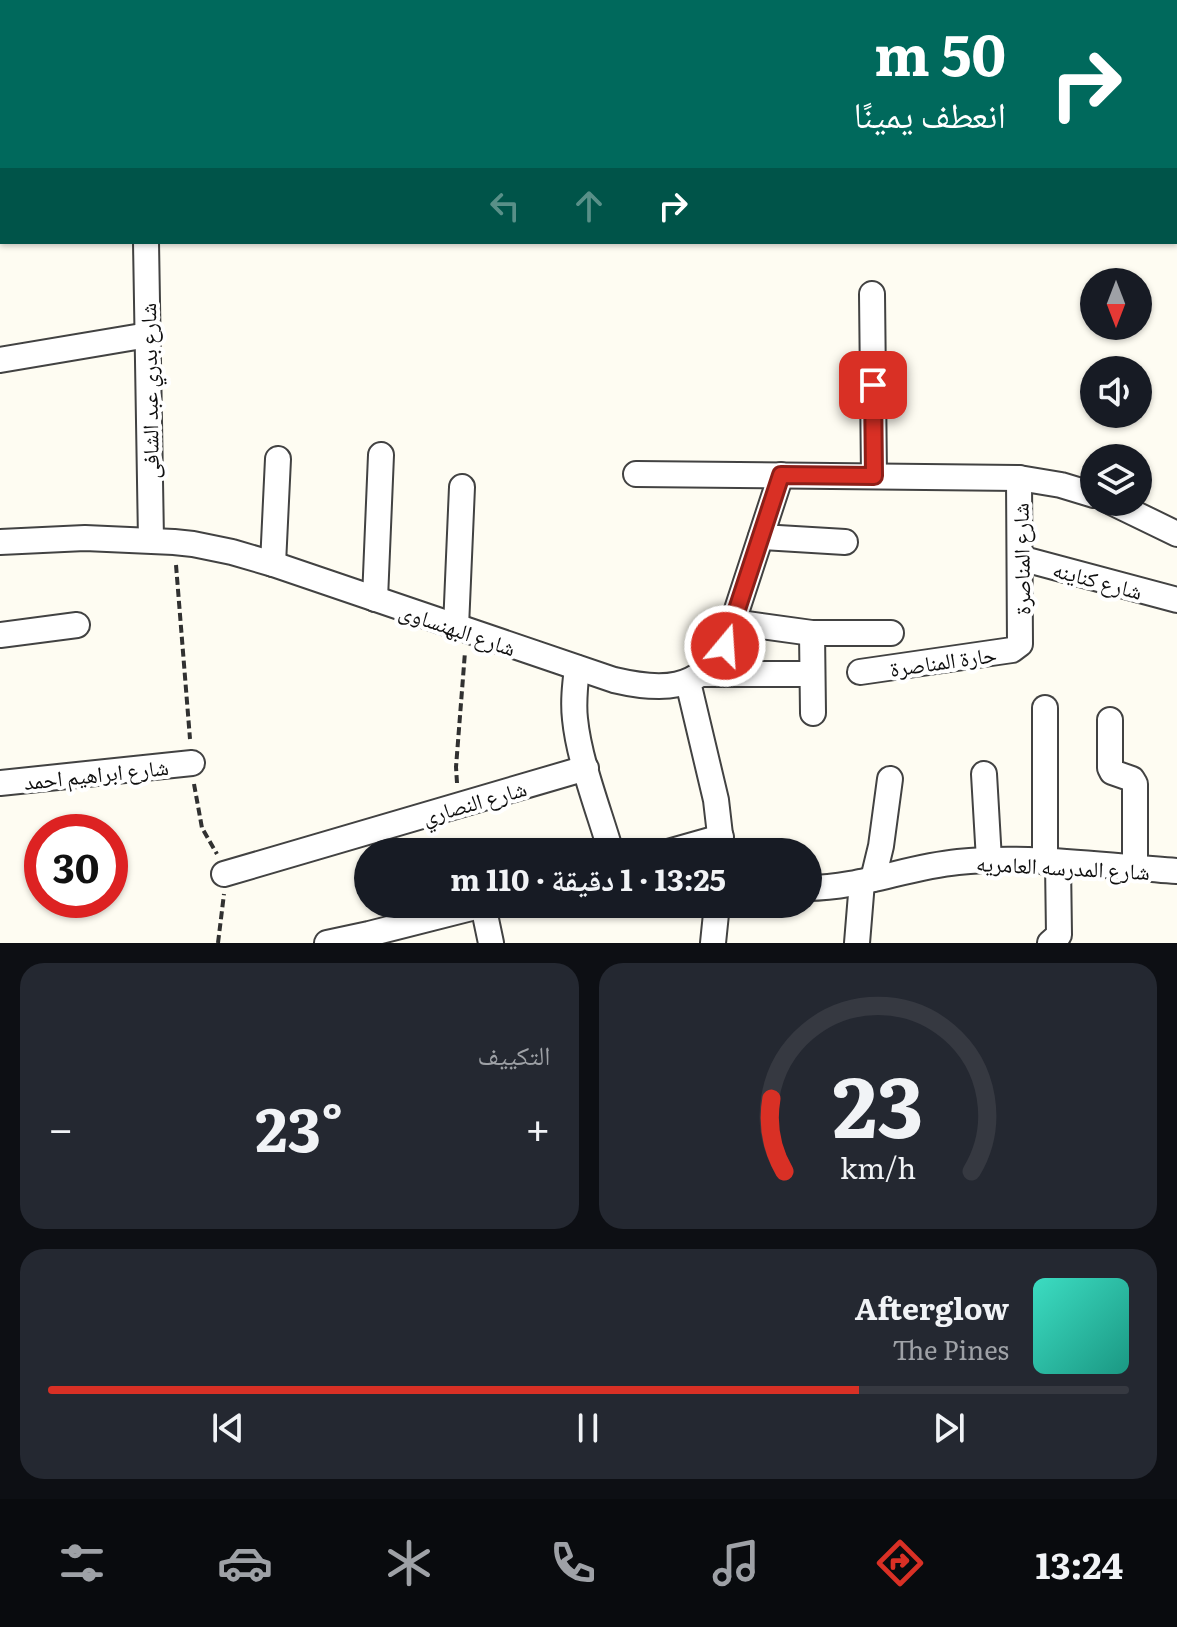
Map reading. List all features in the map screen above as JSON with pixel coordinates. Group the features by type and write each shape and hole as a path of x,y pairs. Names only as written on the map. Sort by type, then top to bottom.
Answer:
{"street":[{"name":"شارع بدري عبد الشافى","path":"146,244 151,540"},
{"path":"872,294 874,476"},
{"path":"0,360 148,335"},
{"path":"375,599 381,455"},
{"path":"273,564 278,459"},
{"path":"636,474 1019,478 1080,491"},
{"path":"721,838 696,678 716,661 725,646 781,475"},
{"name":"شارع المناصرة","path":"1019,478 1021,640"},
{"path":"461,629 462,487"},
{"path":"1140,516 1177,534"},
{"path":"761,537 845,542"},
{"name":"شارع البهنساوى","path":"0,542 85,538 151,540 232,552 638,686 663,686 696,678 812,674"},
{"name":"شارع كناينه","path":"1020,558 1177,600"},
{"path":"733,622 812,633 891,633"},
{"path":"0,635 77,625"},
{"path":"812,633 813,713"},
{"name":"حارة المناصرة","path":"860,672 1012,650 1021,640"},
{"path":"577,668 575,719 607,838"},
{"path":"1045,708 1052,862 1059,935 1050,943"},
{"path":"1110,720 1110,768 1112,772 1132,779 1135,784 1135,868"},
{"name":"شارع ابراهيم احمد","path":"0,783 192,763"},
{"name":"شارع النصاري","path":"224,874 586,768"},
{"path":"984,774 989,860"},
{"path":"857,943 868,880 883,835 890,779"},
{"name":"شارع المدرسه العامريه","path":"822,888 960,861 1052,862 1177,871"},
{"path":"327,943 433,918"},
{"path":"487,918 491,943"},
{"path":"713,943 716,918"}],"path":[{"path":"459,805 456,767 461,629"}],"route":[{"path":"725,646 781,475 874,476 873,385"}]}
